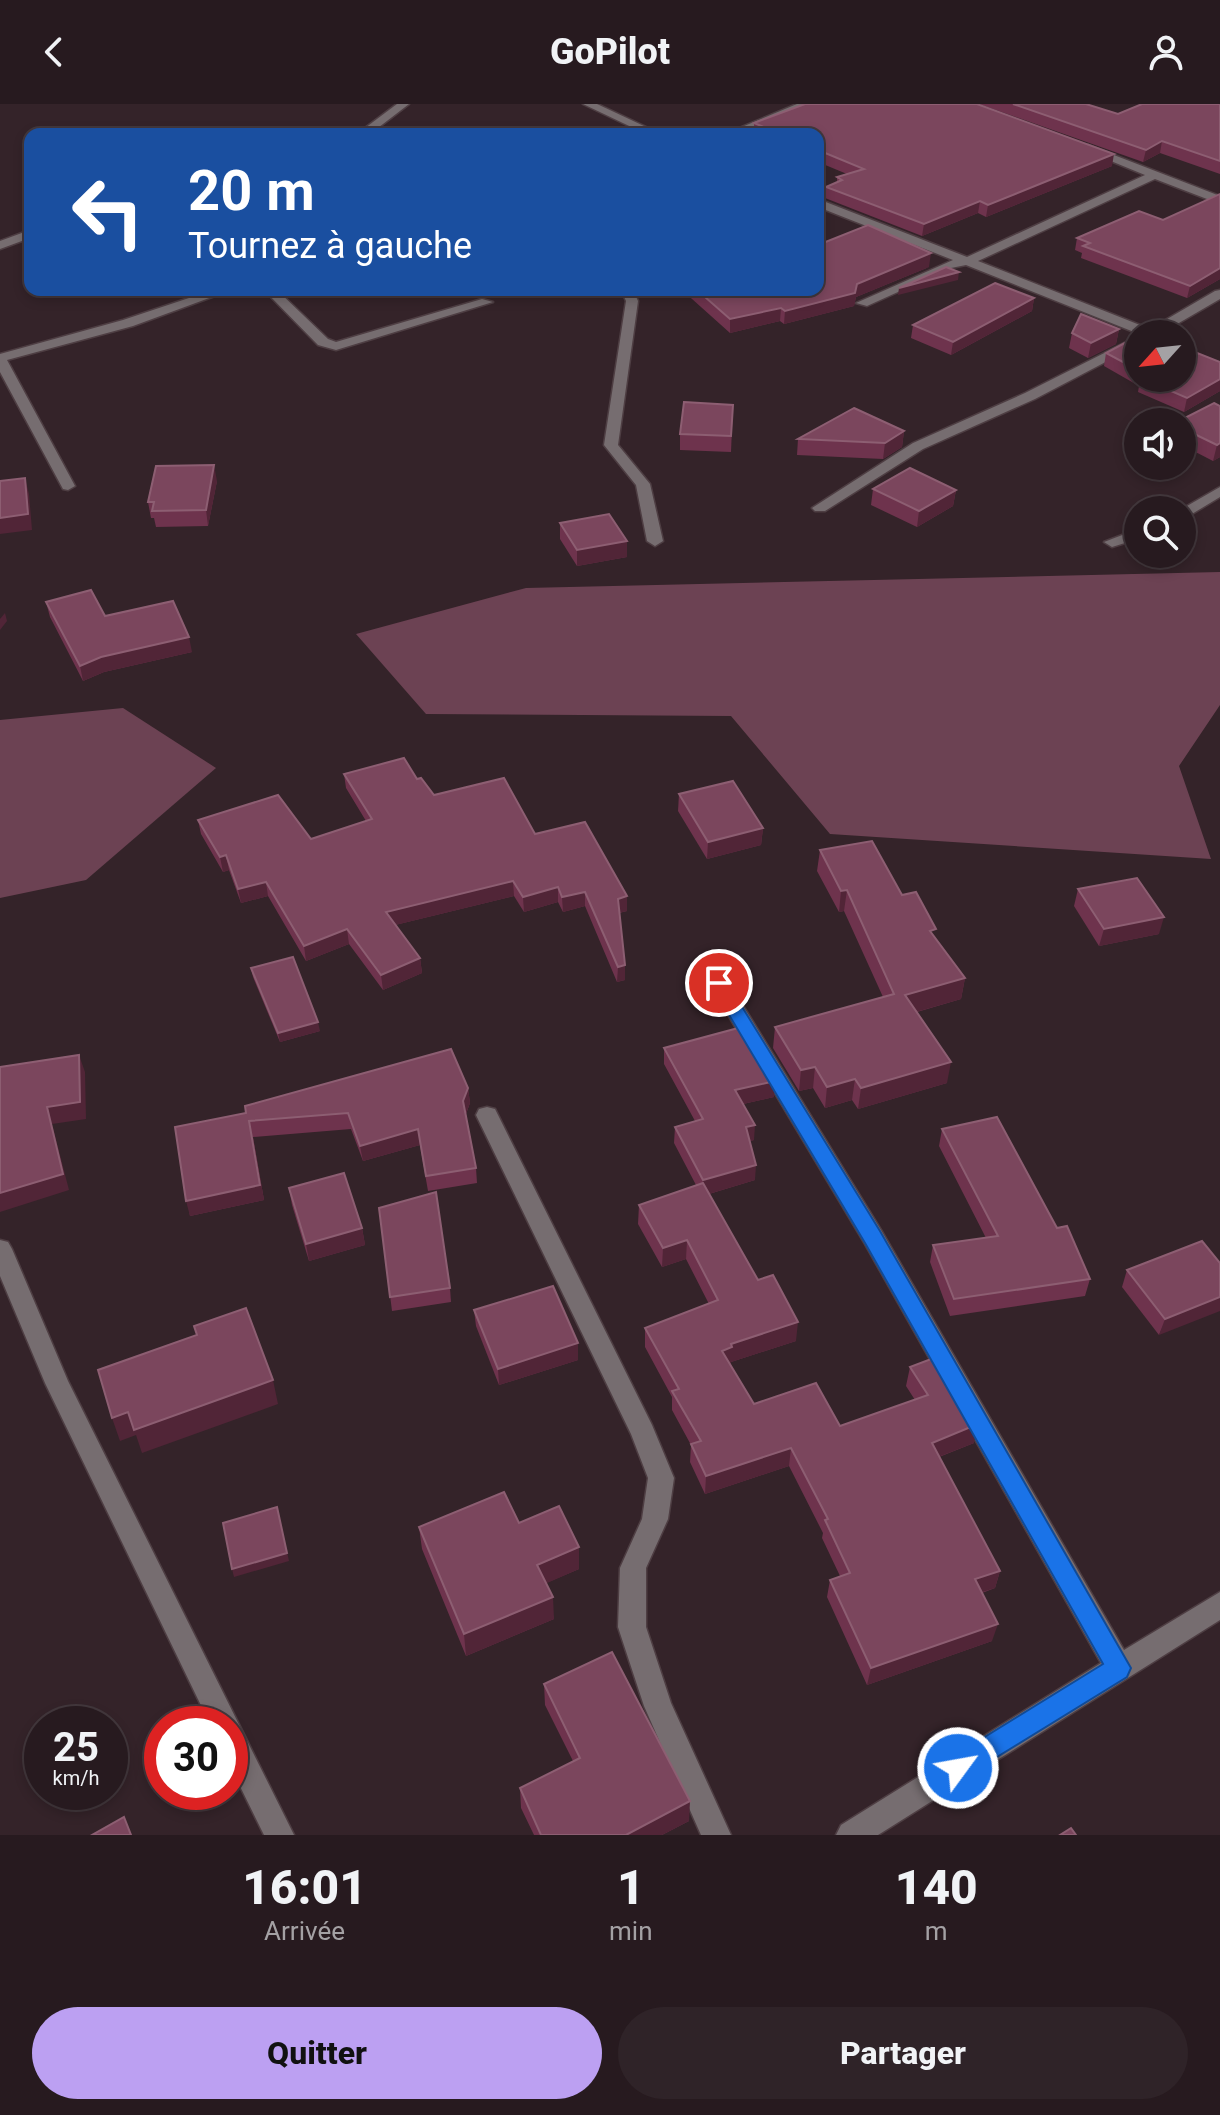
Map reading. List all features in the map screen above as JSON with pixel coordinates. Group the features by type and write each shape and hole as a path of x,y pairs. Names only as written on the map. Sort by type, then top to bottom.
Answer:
{"street":[{"path":"371,128 404,104"},
{"path":"588,104 642,128"},
{"path":"746,128 807,104"},
{"path":"1072,143 1220,200"},
{"path":"862,303 947,265 967,261 1154,175"},
{"path":"824,205 1124,324"},
{"path":"0,245 24,236"},
{"path":"1174,320 1220,294"},
{"path":"68,486 0,359 128,323 207,296"},
{"path":"276,296 323,342 336,346 487,302"},
{"path":"630,296 632,301 611,445 643,484 655,541"},
{"path":"820,508 918,446 1030,396 1124,347"},
{"path":"1196,506 1220,491"},
{"path":"1112,542 1124,538"},
{"path":"719,983 873,1237 1119,1668"},
{"path":"487,1115 643,1433 661,1478 655,1519 633,1568 632,1627 658,1706 716,1835"},
{"path":"0,1249 57,1383 216,1706"},
{"path":"851,1835 1220,1605"},
{"path":"248,1772 279,1835"}],"shaded area":[{"path":"1220,572 1220,705 1179,766 1211,859 830,834 731,716 426,714 356,634 526,588"},
{"path":"123,708 216,768 86,880 0,898 0,720"}],"building":[{"path":"805,104 977,104 1114,154 988,205 980,201 924,224 826,187 842,180 837,177 864,169 824,152 824,128 766,128 754,123"},
{"path":"1013,104 1086,104 1118,114 1142,104 1220,104 1220,161 1162,141 1146,150"},
{"path":"1220,194 1220,268 1190,286 1083,246 1090,243 1077,238 1139,211 1163,220"},
{"path":"868,225 931,253 857,284 855,293 785,311 781,308 730,319 704,296 824,296 824,243"},
{"path":"946,267 959,272 899,288"},
{"path":"995,283 1034,298 953,342 913,325"},
{"path":"1081,314 1119,329 1091,343 1072,333"},
{"path":"1124,343 1124,363 1106,353"},
{"path":"1196,353 1220,362 1220,379 1187,398 1173,392 1196,392"},
{"path":"684,402 733,405 731,436 680,434"},
{"path":"1214,403 1220,406 1220,443 1217,445 1196,435 1196,412"},
{"path":"854,408 904,431 885,443 798,439"},
{"path":"214,465 206,510 152,511 154,502 148,502 156,466"},
{"path":"910,468 956,490 919,511 873,489"},
{"path":"25,478 28,514 0,518 0,481"},
{"path":"609,514 627,541 577,550 560,523"},
{"path":"91,590 105,616 173,601 189,637 101,657 80,666 46,602"},
{"path":"404,758 417,779 421,778 434,795 504,778 535,834 585,822 627,896 618,899 625,965 618,967 585,892 562,897 558,887 523,897 513,881 386,912 420,958 381,975 347,929 304,946 266,882 238,889 226,855 220,857 198,820 278,795 311,839 372,819 344,774"},
{"path":"733,781 763,828 708,842 679,794"},
{"path":"872,841 902,895 916,892 936,929 930,931 965,978 905,995 951,1062 861,1088 855,1079 827,1087 815,1067 801,1070 775,1027 894,994 847,890 841,891 820,850"},
{"path":"1137,878 1164,917 1104,929 1078,889"},
{"path":"293,957 318,1022 278,1033 251,968"},
{"path":"742,1027 775,1081 735,1090 755,1125 746,1127 756,1165 703,1180 675,1127 703,1119 664,1048"},
{"path":"451,1049 468,1088 463,1101 476,1168 426,1176 418,1129 360,1146 348,1113 249,1121 260,1185 186,1201 175,1127 246,1113 245,1106"},
{"path":"79,1055 80,1102 47,1107 63,1174 0,1193 0,1067"},
{"path":"997,1117 1057,1228 1067,1226 1090,1279 954,1299 933,1245 998,1236 942,1129"},
{"path":"344,1173 362,1228 306,1244 289,1188"},
{"path":"703,1183 758,1280 773,1275 798,1322 731,1344 732,1347 722,1351 754,1404 816,1383 840,1426 928,1395 910,1367 939,1356 978,1424 932,1443 1000,1571 975,1579 998,1624 871,1668 830,1580 850,1573 825,1520 828,1519 791,1448 706,1476 691,1444 701,1441 672,1391 679,1389 645,1328 718,1300 687,1240 663,1248 639,1205"},
{"path":"436,1192 450,1288 390,1297 379,1208"},
{"path":"1202,1241 1220,1263 1220,1297 1165,1319 1127,1270"},
{"path":"553,1286 578,1343 498,1369 474,1310"},
{"path":"246,1308 273,1380 134,1430 128,1412 112,1418 98,1370 197,1335 194,1326"},
{"path":"504,1492 519,1523 559,1506 579,1547 537,1565 553,1597 464,1634 419,1527"},
{"path":"277,1507 287,1553 232,1569 223,1523"},
{"path":"612,1652 690,1801 626,1835 541,1835 520,1788 580,1758 544,1684"},
{"path":"124,1817 131,1835 92,1835"},
{"path":"1071,1828 1076,1835 1060,1835"}],"route":[{"path":"719,983 873,1237 1119,1668 958,1768"}]}
